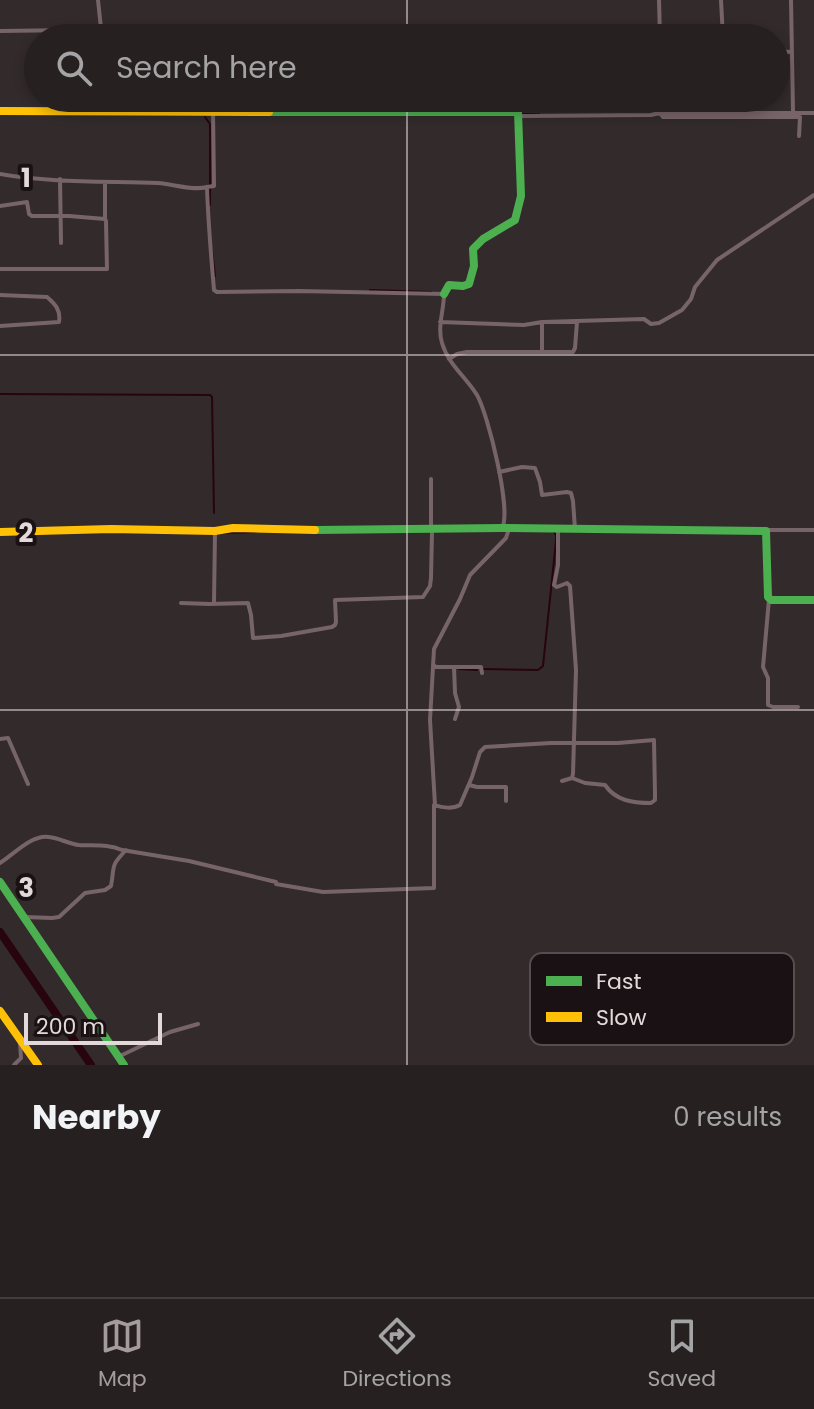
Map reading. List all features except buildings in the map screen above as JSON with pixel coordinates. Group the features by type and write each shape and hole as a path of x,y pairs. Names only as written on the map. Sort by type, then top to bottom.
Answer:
{"street":[{"path":"98,0 100,24"},
{"path":"659,0 660,24"},
{"path":"721,0 722,24"},
{"path":"791,0 793,112"},
{"path":"0,31 24,31"},
{"path":"0,111 24,111"},
{"path":"188,112 814,113"},
{"path":"0,174 163,183 201,189 214,186 210,112"},
{"path":"660,113 663,117 800,117 799,136"},
{"path":"0,863 35,839 48,837 189,861 276,884 323,892 434,888 430,720 434,649 470,575 506,538 499,472 487,421 477,395 449,359 441,342 440,322 444,294 449,285 469,284 475,272 473,249 477,243 515,220 521,196 519,114"},
{"path":"60,179 61,243"},
{"path":"0,269 107,269 105,182"},
{"path":"207,187 209,242 214,290 217,292 444,294"},
{"path":"440,322 524,325 644,319 651,324 659,323 682,310 691,299 695,287 717,260 814,195"},
{"path":"0,206 27,202 32,216 105,219"},
{"path":"0,295 47,297 57,306 60,319 59,322 0,326"},
{"path":"449,359 467,352 575,351 577,321"},
{"path":"542,322 542,352"},
{"path":"499,472 522,467 535,468 542,495 571,493 575,529"},
{"path":"181,603 249,604 253,638 332,627 336,622 335,600 423,597 431,578 431,479"},
{"path":"0,532 111,529 215,531 233,528 332,531 814,530"},
{"path":"558,529 558,565 554,587 567,583 570,586 575,642 572,778"},
{"path":"214,603 215,531"},
{"path":"768,532 769,599 763,667 768,678 768,705 798,707"},
{"path":"769,599 814,600"},
{"path":"433,665 481,667 482,673"},
{"path":"454,667 459,707 455,719"},
{"path":"0,739 8,738 28,784"},
{"path":"434,801 440,807 460,805 482,748 654,740 655,800 651,803 624,800 613,795 605,785 572,778 562,781"},
{"path":"469,785 506,787 506,801"},
{"path":"23,916 59,917 85,893 105,890 111,886 113,865 126,850"},
{"path":"0,882 124,1065"},
{"path":"0,1011 38,1065"},
{"path":"118,1057 170,1032 198,1024"},
{"path":"14,1065 21,1058 20,1040"}],"waterway":[{"path":"69,114 367,115"},
{"path":"521,114 539,114"},
{"path":"205,117 210,124 210,205"},
{"path":"212,251 215,276"},
{"path":"370,290 431,292"},
{"path":"0,394 210,395 214,513"},
{"path":"224,533 257,532"},
{"path":"484,669 538,670 543,666 556,541 554,532"},
{"path":"459,669 477,670"},
{"path":"0,932 91,1065"}],"traffic: fast":[{"path":"269,112 518,112 521,196 515,220 483,239 473,249 474,266 469,284 449,285 444,294"},
{"path":"315,530 502,528 766,531 768,597 771,600 814,600"},
{"path":"0,882 124,1065"}],"traffic: slow":[{"path":"0,111 24,111"},
{"path":"0,532 111,529 215,531 233,528 315,530"},
{"path":"0,1011 38,1065"}]}
